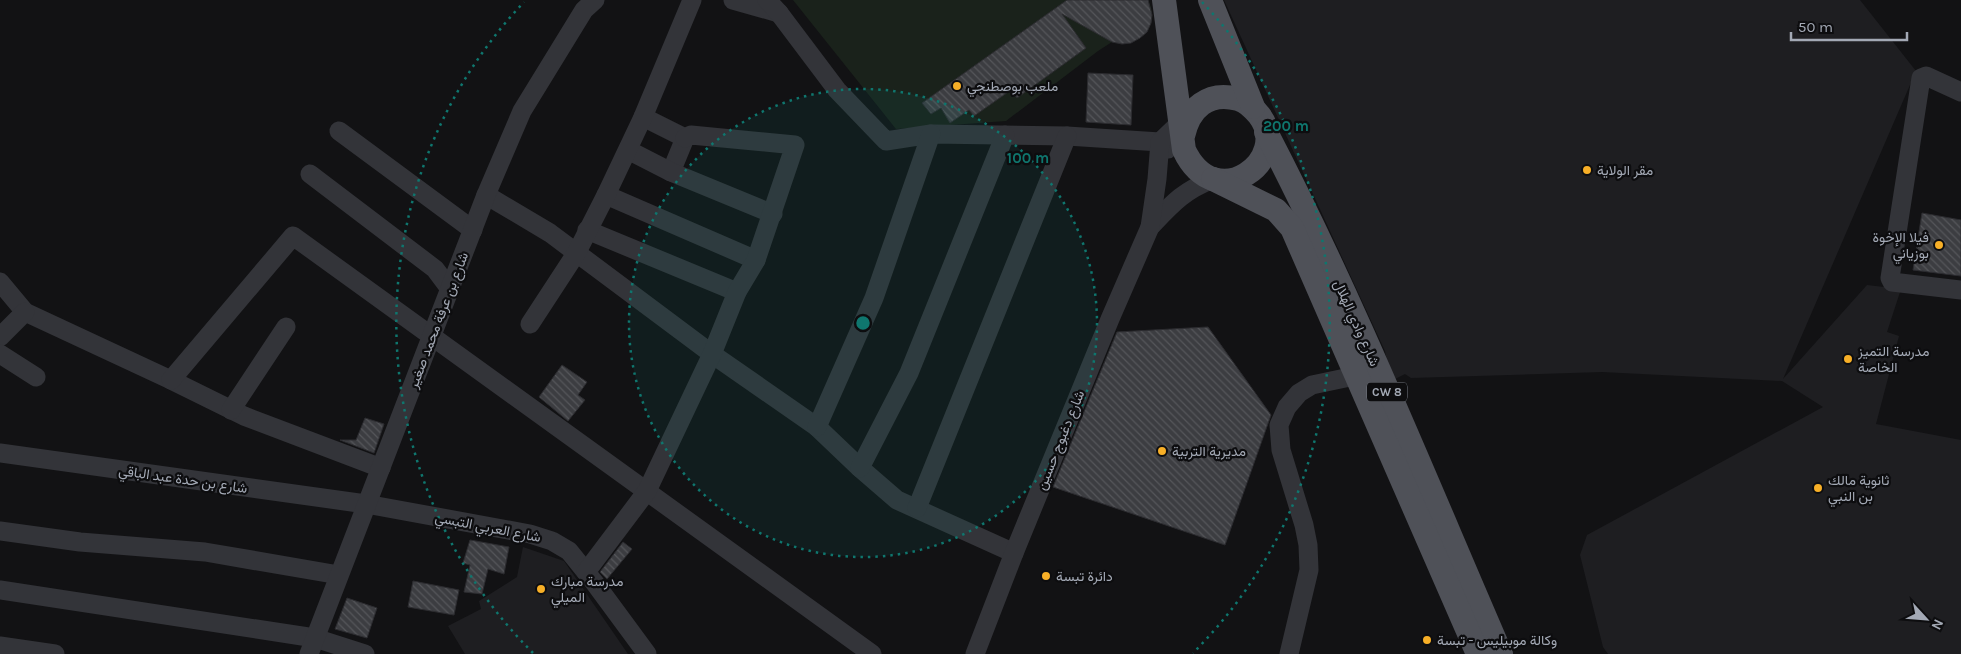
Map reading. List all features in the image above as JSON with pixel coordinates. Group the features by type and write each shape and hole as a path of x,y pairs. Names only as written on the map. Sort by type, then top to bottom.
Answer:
{"main road":[{"path":"1164,0 1186,123 1184,150 1190,163 1200,173 1213,179 1227,181 1241,178 1253,170 1262,160 1266,146 1266,132 1262,118 1253,107 1210,0"},
{"path":"1186,123 1203,103 1222,97 1242,100 1253,107"},
{"name":"شارع وادي الهلال","path":"1266,132 1309,216 1367,373 1478,654"},
{"name":"شارع وادي الهلال","path":"1213,179 1276,210 1292,228 1367,373 1501,654"}],"street":[{"path":"589,5 604,0"},
{"path":"530,324 577,252 606,195 643,117 692,0"},
{"path":"734,0 773,7 837,90 886,141 931,134 1067,136 1160,142 1190,163"},
{"name":"شارع بن عرفة محمد صغير","path":"312,646 472,230 522,111 589,5"},
{"path":"1961,92 1926,76 1921,78 1890,278 1892,282 1961,290"},
{"path":"643,117 685,138"},
{"path":"1150,227 1160,142 1186,123"},
{"path":"339,131 472,230"},
{"path":"817,428 874,298 931,134"},
{"path":"586,572 647,491 712,354 737,292 756,260 796,145 691,135 685,138 671,172"},
{"path":"860,468 909,373 1005,135"},
{"path":"917,508 1067,136"},
{"path":"628,150 671,172 773,214"},
{"path":"310,174 435,269 450,289"},
{"path":"1150,227 1176,200 1194,186 1213,179"},
{"path":"486,195 550,233 577,252 712,354 817,428 898,500 1014,552"},
{"path":"606,195 756,260"},
{"name":"شارع دغبوج حسين","path":"975,654 1014,552 1150,227"},
{"path":"587,230 737,292"},
{"path":"171,380 293,236 872,654"},
{"path":"0,282 25,312 244,416 380,468"},
{"path":"0,336 25,312"},
{"path":"231,410 286,327"},
{"path":"0,354 36,377"},
{"path":"1288,654 1309,570 1308,545 1304,525 1281,450 1279,425 1287,407 1299,393 1312,385 1367,373"},
{"name":"شارع بن حدة عبد الباقي","path":"0,453 366,504"},
{"name":"شارع العربي التبسي","path":"366,504 530,534 552,541 569,551 646,654"},
{"path":"0,531 80,542 205,552 339,575"},
{"path":"0,590 366,654"},
{"path":"0,646 55,654"}],"shaded area":[{"name":"ملعب بوصطنجي","path":"793,0 1148,0 1152,10 1152,19 1150,26 1139,38 1122,43 1112,42 1006,121 896,129"},
{"name":"مقر الولاية","path":"1224,0 1860,0 1916,71 1783,379 1867,285 1901,289 1887,332 1899,336 1876,424 1961,440 1961,654 1608,654 1603,647 1580,555 1587,535 1823,407 1782,381 1602,372 1411,378 1405,374 1391,381 1385,351"},
{"name":"مدرسة مبارك الميلي","path":"523,547 564,561 628,654 465,654 448,626 481,609 479,601 517,577"}],"building":[{"path":"1067,0 1148,0 1152,15 1151,23 1147,32 1140,38 1131,43 1122,44 1112,42 1062,14 1086,48 1017,98 1011,90 974,116 969,110 950,123 941,108 931,114 922,103"},
{"path":"1088,73 1133,75 1131,125 1086,122"},
{"name":"فيلا الإخوة بوزياني","path":"1922,213 1961,220 1961,276 1913,270"},
{"name":"مديرية التربية","path":"1208,327 1271,415 1225,545 1053,487 1117,332"},
{"path":"562,365 587,382 578,395 585,400 568,421 539,397"},
{"path":"365,418 384,424 374,453 340,440 356,440"},
{"path":"470,540 509,547 504,574 488,569 482,594 464,592 470,565 463,563"},
{"path":"623,542 632,549 607,579 600,572"},
{"path":"413,581 459,590 454,615 408,607"},
{"path":"347,598 377,608 367,638 335,629"}],"place":[{"name":"ملعب بوصطنجي","path":"957,86"},
{"name":"مقر الولاية","path":"1587,170"},
{"name":"فيلا الإخوة بوزياني","path":"1939,245"},
{"name":"مدرسة التميز الخاصة","path":"1848,359"},
{"name":"مديرية التربية","path":"1162,451"},
{"name":"ثانوية مالك بن النبي","path":"1818,488"},
{"name":"دائرة تبسة","path":"1046,576"},
{"name":"مدرسة مبارك الميلي","path":"541,589"},
{"name":"وكالة موبيليس - تبسة","path":"1427,640"}]}
